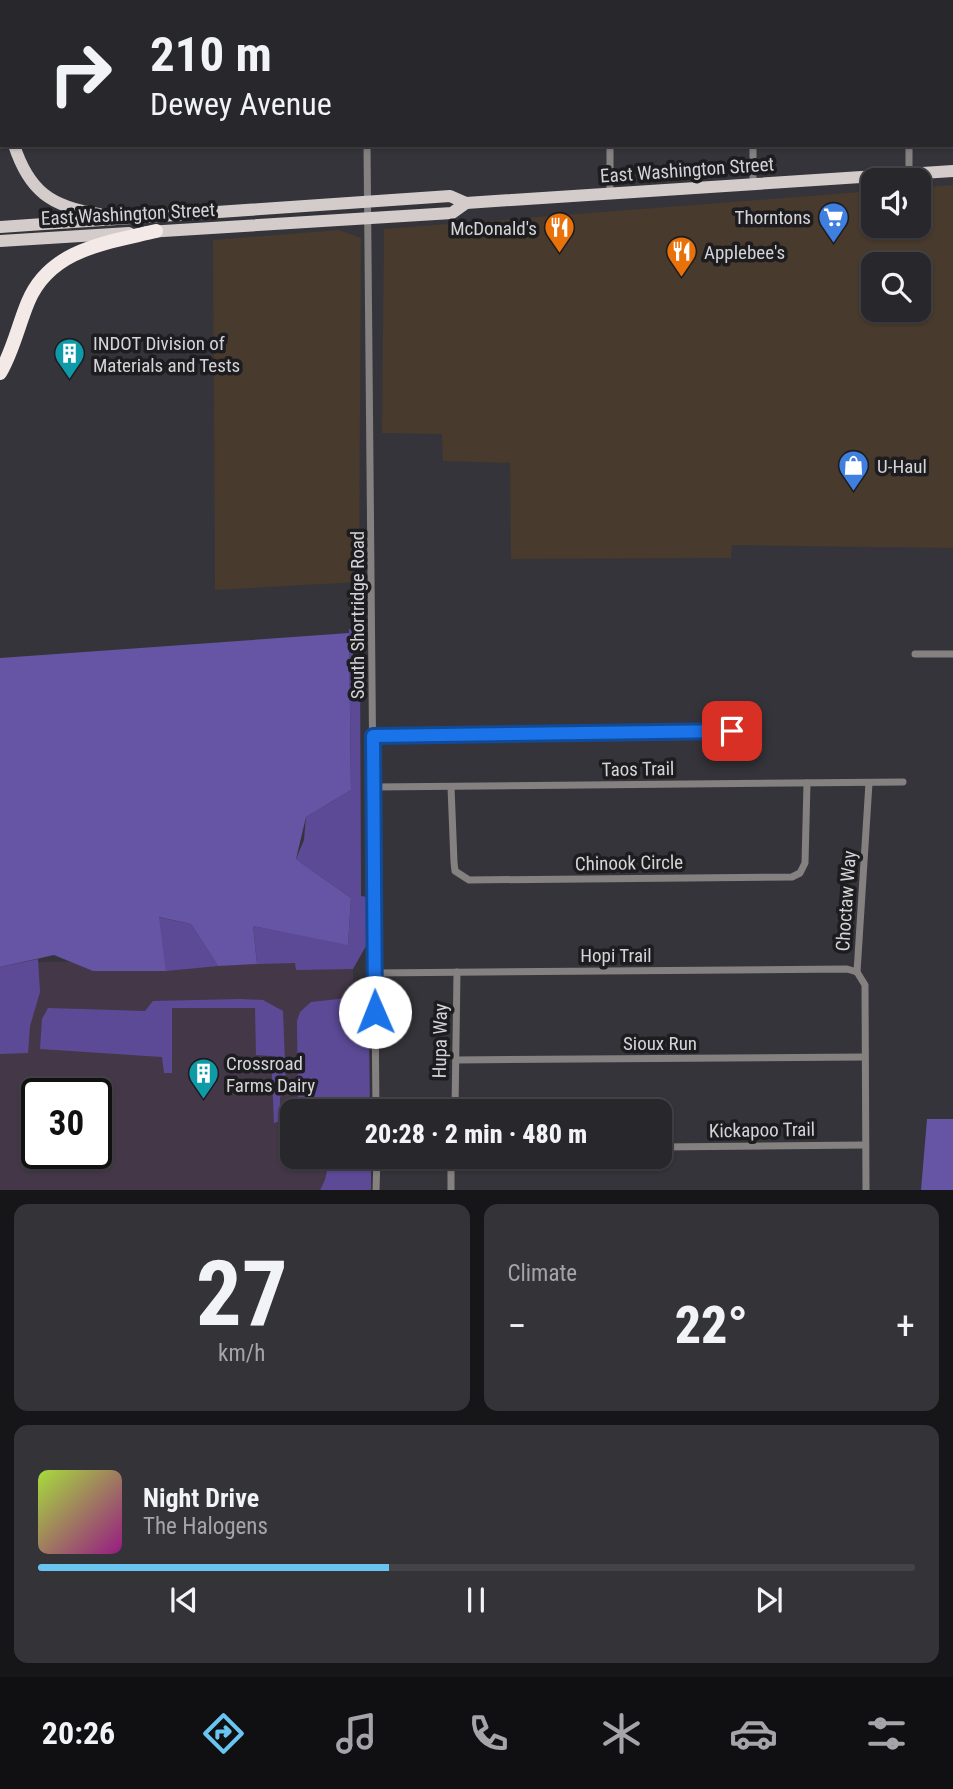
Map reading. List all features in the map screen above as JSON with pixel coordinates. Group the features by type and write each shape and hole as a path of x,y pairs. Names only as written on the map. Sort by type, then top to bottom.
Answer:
{"highway":[{"path":"0,373 30,298 54,267 80,251 156,232"}],"main road":[{"path":"15,147 27,176 50,199 75,211 120,218"},
{"name":"East Washington Street","path":"931,172 953,171"},
{"name":"East Washington Street","path":"0,241 452,213 466,204 861,177"},
{"name":"East Washington Street","path":"0,227 450,196 466,204"}],"street":[{"name":"South Shortridge Road","path":"367,147 376,1099"},
{"path":"610,147 610,194"},
{"path":"753,147 753,184"},
{"path":"909,147 909,168"},
{"path":"915,654 953,654"},
{"path":"373,736 732,731"},
{"name":"Taos Trail","path":"374,787 902,782"},
{"name":"Chinook Circle","path":"452,787 455,871 469,880 792,877 803,869 807,783"},
{"name":"Choctaw Way","path":"866,1190 865,985 857,972 869,783"},
{"name":"Hopi Trail","path":"375,972 847,969 857,972"},
{"name":"Hupa Way","path":"455,1099 457,972"},
{"name":"Sioux Run","path":"456,1060 865,1057"},
{"name":"Kickapoo Trail","path":"672,1147 864,1145"},
{"path":"376,1190 377,1169"},
{"path":"450,1190 451,1169"}],"shaded area":[{"path":"953,185 953,548 732,545 731,558 511,559 510,463 443,461 442,434 382,433 384,229 861,192 861,238 931,238 931,187"},
{"path":"339,230 361,238 359,582 215,590 213,240"},
{"path":"349,629 360,630 364,642 360,653 361,896 368,897 366,946 353,969 296,970 295,963 257,964 253,926 348,944 351,898 296,859 304,840 306,817 351,790"},
{"path":"349,633 351,790 306,817 296,859 351,898 348,945 253,926 257,964 218,966 191,924 159,917 166,971 93,971 54,955 0,967 0,658"},
{"path":"158,917 191,924 218,966 166,971"},
{"path":"353,958 354,1099 280,1099 280,1169 355,1169 355,1190 0,1190 0,984 35,962"},
{"path":"38,959 40,992 30,1026 28,1053 0,1054 0,967"},
{"path":"357,997 369,1036 370,1099 298,1099 297,1021 300,1012 311,1002"},
{"path":"263,1000 283,1011 286,1091 280,1097 280,1121 274,1123 271,1056 256,1055 255,1008 172,1008 172,1073 164,1073 162,1057 40,1049 42,1019 48,1008 145,1011 153,1001"},
{"path":"927,1119 953,1119 953,1190 921,1190"},
{"path":"327,1169 371,1169 371,1190 320,1190"}],"place":[{"name":"Thorntons","path":"834,244"},
{"name":"McDonald's","path":"560,255"},
{"name":"Applebee's","path":"681,279"},
{"name":"INDOT Division of Materials and Tests","path":"70,381"},
{"name":"U-Haul","path":"854,493"},
{"name":"Crossroad Farms Dairy","path":"203,1101"}],"route":[{"path":"375,1012 373,736 732,731"}]}
